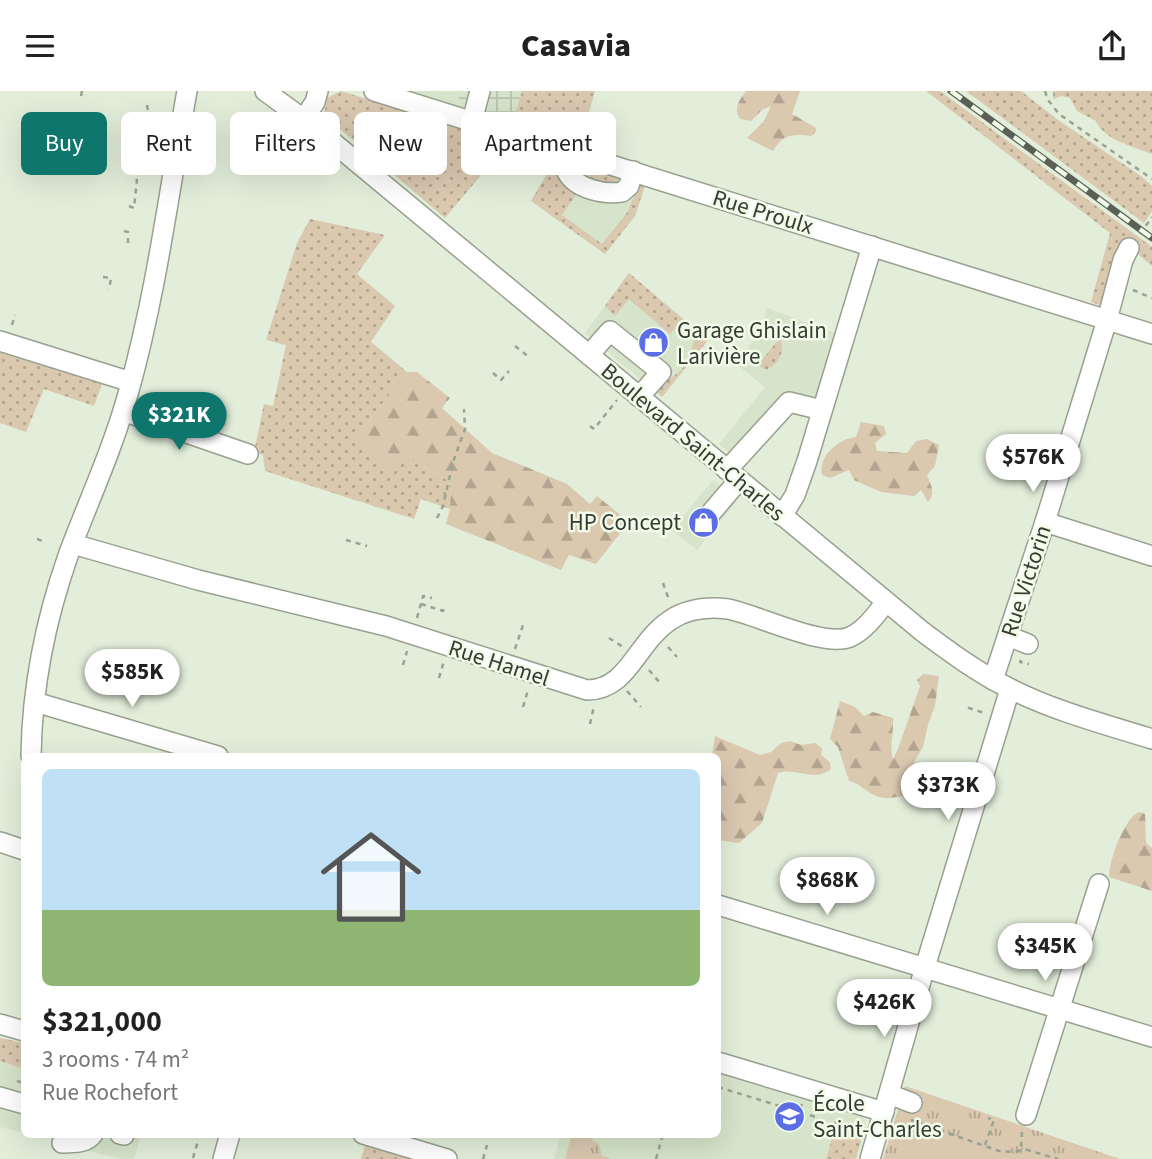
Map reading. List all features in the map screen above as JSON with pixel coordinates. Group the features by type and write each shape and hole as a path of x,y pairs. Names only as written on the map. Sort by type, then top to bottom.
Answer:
{"street":[{"path":"32,753 39,669 50,614 131,383 149,307 187,91"},
{"name":"Boulevard Saint-Charles","path":"265,91 294,112"},
{"path":"309,112 318,91"},
{"name":"Rue Proulx","path":"374,91 396,94 461,117"},
{"path":"474,112 480,91"},
{"name":"Boulevard Saint-Charles","path":"340,149 885,603 952,653 1002,684 1050,706 1152,739"},
{"name":"Rue Proulx","path":"616,166 1152,334"},
{"path":"569,175 585,187 601,192 622,192 629,186 632,171"},
{"path":"782,516 795,495 872,246"},
{"name":"Rue Victorin","path":"870,1159 1002,684 1008,636 1129,248"},
{"path":"589,355 610,331 661,372 639,397"},
{"path":"0,341 131,383"},
{"path":"710,514 733,475 789,402 822,409"},
{"path":"123,411 248,454"},
{"path":"1045,522 1152,556"},
{"name":"Rue Hamel","path":"73,544 198,580 379,624 587,690 607,688 617,681"},
{"path":"617,681 654,631 673,618 692,611 728,609 816,637 839,640 856,634 885,603"},
{"path":"1008,636 1026,656"},
{"path":"35,702 208,753"},
{"path":"0,842 21,849"},
{"path":"1026,1115 1099,884"},
{"path":"721,906 1152,1037"},
{"path":"0,1024 21,1030"},
{"path":"721,1063 909,1111"},
{"path":"1,1102 21,1104"},
{"path":"62,1145 90,1138"},
{"path":"223,1159 229,1138"},
{"path":"376,1138 447,1159"}],"path":[{"path":"1045,91 1048,100 1059,114 1152,179"},
{"path":"147,105 148,112"},
{"path":"129,206 134,208 137,180 133,179"},
{"path":"1129,248 1152,217"},
{"path":"124,232 128,233 128,244"},
{"path":"103,277 111,278 109,290"},
{"path":"1116,283 1152,298"},
{"path":"515,346 529,357"},
{"path":"493,373 501,380 509,371"},
{"path":"590,426 594,429 618,399"},
{"path":"437,518 443,506 453,462 466,429 464,409"},
{"path":"37,539 46,542"},
{"path":"346,540 367,546"},
{"path":"412,635 423,596 432,598"},
{"path":"421,604 443,611 444,607"},
{"path":"510,667 524,622"},
{"path":"617,681 641,707"},
{"path":"17,1081 21,1082"},
{"path":"721,1088 819,1118 817,1123"},
{"path":"909,1111 985,1145 1008,1152 1024,1149 1058,1159"},
{"path":"1024,1149 1021,1137 1026,1115"},
{"path":"985,1145 994,1120 988,1118"},
{"path":"986,1126 992,1127"},
{"path":"656,1159 662,1138"},
{"path":"193,1159 198,1142"},
{"path":"483,1159 487,1145"}],"shaded area":[{"path":"408,91 461,91 457,106"},
{"path":"461,91 522,91 516,112 475,112 457,106"},
{"path":"546,175 610,175 645,186 635,216 605,254 531,201"},
{"path":"629,273 708,340 662,397 585,333"},
{"path":"767,308 838,334 815,413 795,408 741,463 719,444 765,387 736,364 760,331"},
{"path":"713,480 737,501 697,550 672,530"},
{"path":"0,1038 21,1042 21,1132 0,1127"},
{"name":"École Saint-Charles","path":"721,1072 861,1115 866,1123 856,1159 554,1159 560,1138 721,1138"},
{"path":"77,1138 140,1138 134,1159 121,1159 78,1148"}],"green space":[{"path":"341,91 408,112 354,112 354,141 340,129 340,112 324,112 327,98"},
{"path":"522,91 595,91 589,112 516,112"},
{"path":"746,91 800,91 792,114 816,128 815,133 811,136 789,136 773,151 747,138 764,121 771,106 762,110 751,121 740,119 737,108"},
{"path":"926,91 940,91 1152,247 1152,266 1125,243 1102,306 1091,302 1110,233"},
{"path":"966,91 1021,91 1061,122 1141,176 1152,186 1152,211 1144,223"},
{"path":"1053,91 1152,91 1152,154 1112,138 1096,121 1077,111 1070,98 1062,96 1053,99"},
{"path":"447,124 461,128 461,175 481,175 445,218 394,175 447,175"},
{"path":"547,175 570,175 580,189 562,215 602,244 627,213 639,184 645,186 635,216 605,254 531,201"},
{"path":"584,175 611,175 618,177 618,181 615,184"},
{"path":"310,219 385,235 357,274 395,306 371,342 407,372 355,439 407,458 451,482 450,509 421,499 414,519 265,471 263,455 254,452 264,404 273,406 286,345 266,340 297,243"},
{"path":"629,273 683,319 670,334 629,299 615,316 605,306"},
{"path":"695,330 708,340 662,397 657,392 661,385 678,373 685,364 692,348"},
{"path":"780,338 780,357 766,370 758,365"},
{"path":"0,351 102,384 94,406 44,389 26,432 0,423"},
{"path":"407,372 417,372 450,398 442,408 492,453 567,484 590,504 597,496 629,522 596,564 569,555 561,570 446,524 450,509 451,482 407,458 386,471 355,439"},
{"path":"861,422 884,426 886,434 875,443 877,451 907,453 916,441 927,439 939,445 935,466 927,475 932,492 928,502 921,490 914,496 881,492 854,480 849,470 830,478 822,475 826,455 836,445 856,437"},
{"path":"923,674 939,676 935,706 923,747 909,771 912,793 893,798 879,797 849,781 838,747 830,739 840,701 855,707 864,716 873,712 893,718 893,759 920,686 917,680"},
{"path":"715,736 760,755 790,741 801,745 815,743 822,748 821,755 830,762 831,769 818,775 778,773 762,823 739,843 721,840 721,753 712,753"},
{"path":"1139,812 1145,814 1146,843 1152,848 1152,891 1109,877 1118,841 1128,822"},
{"path":"0,1038 21,1042 21,1068 0,1061"},
{"path":"905,1086 1120,1159 883,1159"},
{"path":"834,1121 858,1129 865,1126 856,1159 826,1159"},
{"path":"919,1127 1014,1159 910,1159"},
{"path":"571,1138 592,1138 599,1144 601,1155 611,1159 565,1159"},
{"path":"365,1145 411,1159 361,1159"}],"railway":[{"path":"951,91 1152,238"}],"place":[{"name":"Garage Ghislain Larivière","path":"654,343"},
{"name":"HP Concept","path":"704,522"},
{"name":"École Saint-Charles","path":"790,1116"}]}
